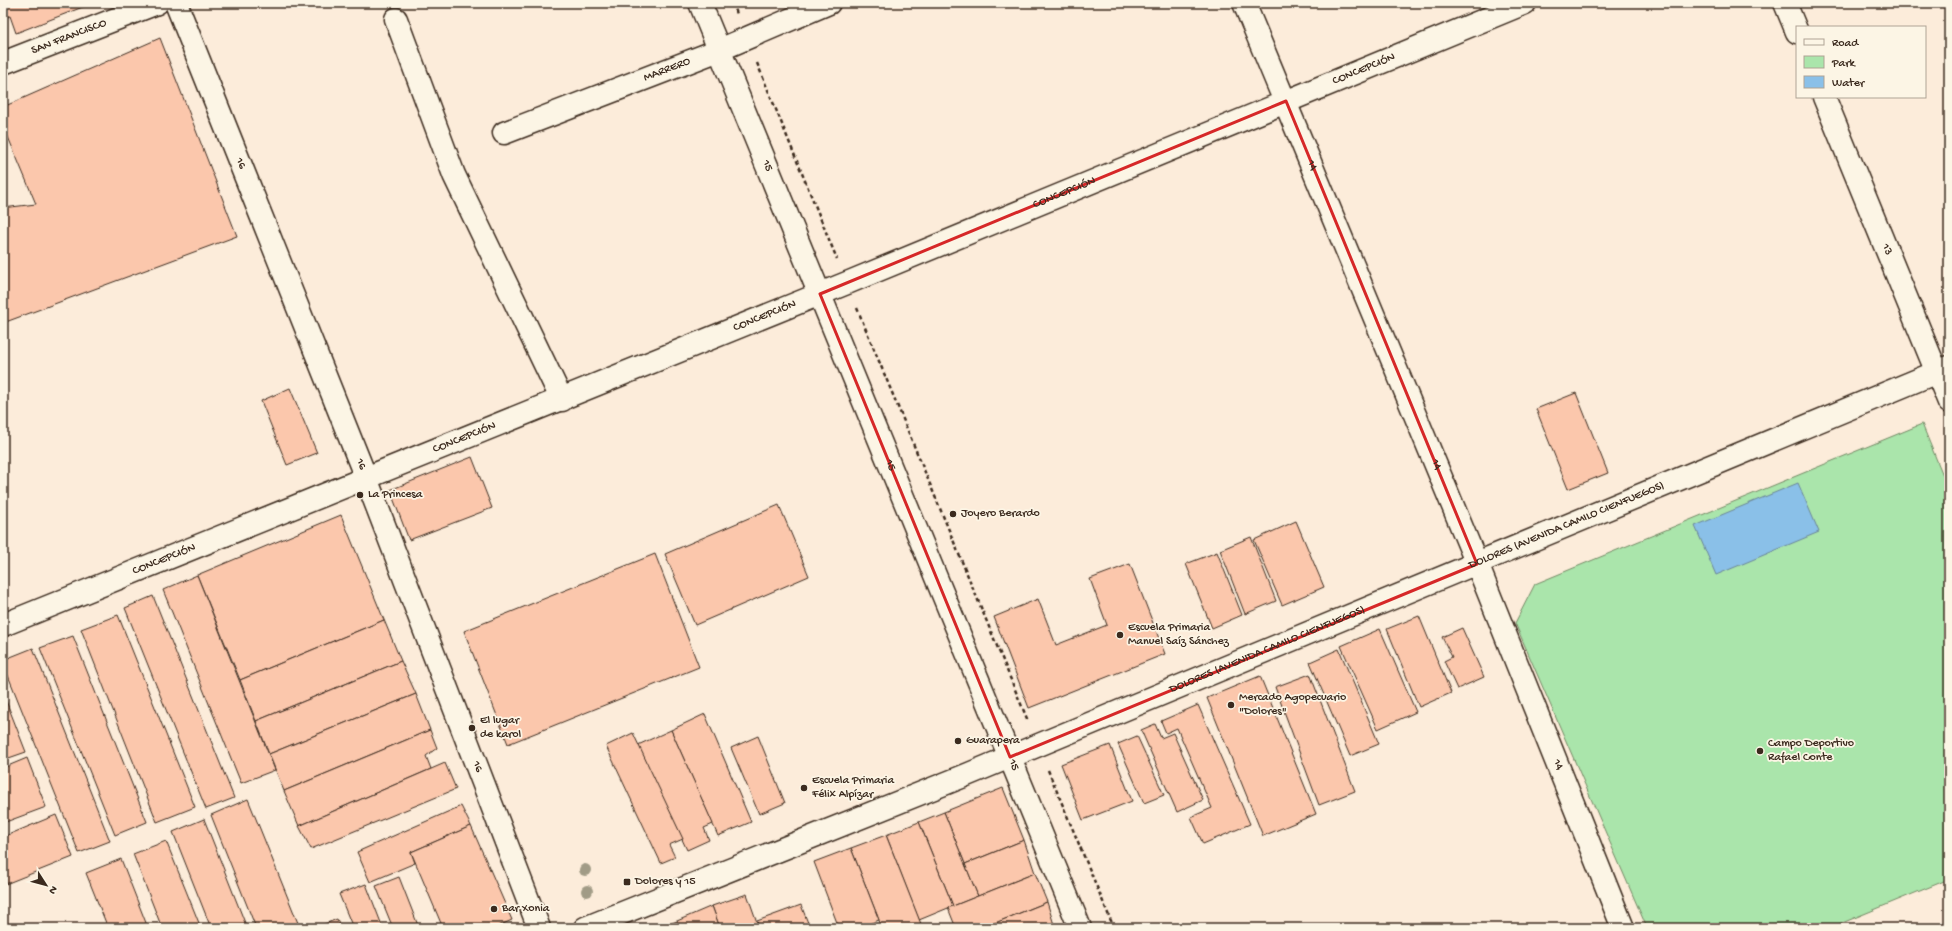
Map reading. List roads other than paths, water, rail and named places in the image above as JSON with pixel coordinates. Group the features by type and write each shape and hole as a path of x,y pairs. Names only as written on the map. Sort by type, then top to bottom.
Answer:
{"street":[{"name":"SAN FRANCISCO","path":"3,64 157,3"},
{"name":"16","path":"176,3 366,478 539,928"},
{"name":"15","path":"700,3 1080,928"},
{"name":"MARRERO","path":"504,133 719,50 829,3"},
{"name":"14","path":"1244,3 1477,564 1623,928"},
{"name":"CONCEPCIÓN","path":"3,626 562,400 1525,3"},
{"path":"1785,3 1796,30"},
{"path":"396,19 454,175 562,400"},
{"name":"13","path":"1824,98 1943,369 1949,402"},
{"name":"DOLORES (AVENIDA CAMILO CIENFUEGOS)","path":"585,928 1038,746 1943,369"}],"water":[{"path":"1798,483 1819,532 1716,575 1695,526"}],"place":[{"name":"La Princesa","path":"360,495"},
{"name":"Joyero Berardo","path":"953,514"},
{"name":"Escuela Primaria Manuel Saíz Sánchez","path":"1120,635"},
{"name":"Mercado Agopecuario \"Dolores\"","path":"1231,705"},
{"name":"El lugar de karol","path":"472,728"},
{"name":"Guarapera","path":"958,741"},
{"name":"Campo Deportivo Rafael Conte","path":"1760,751"},
{"name":"Escuela Primaria Félix Alpízar","path":"804,788"},
{"name":"Dolores y 15","path":"627,882"},
{"name":"Bar Xonia","path":"494,909"}]}
